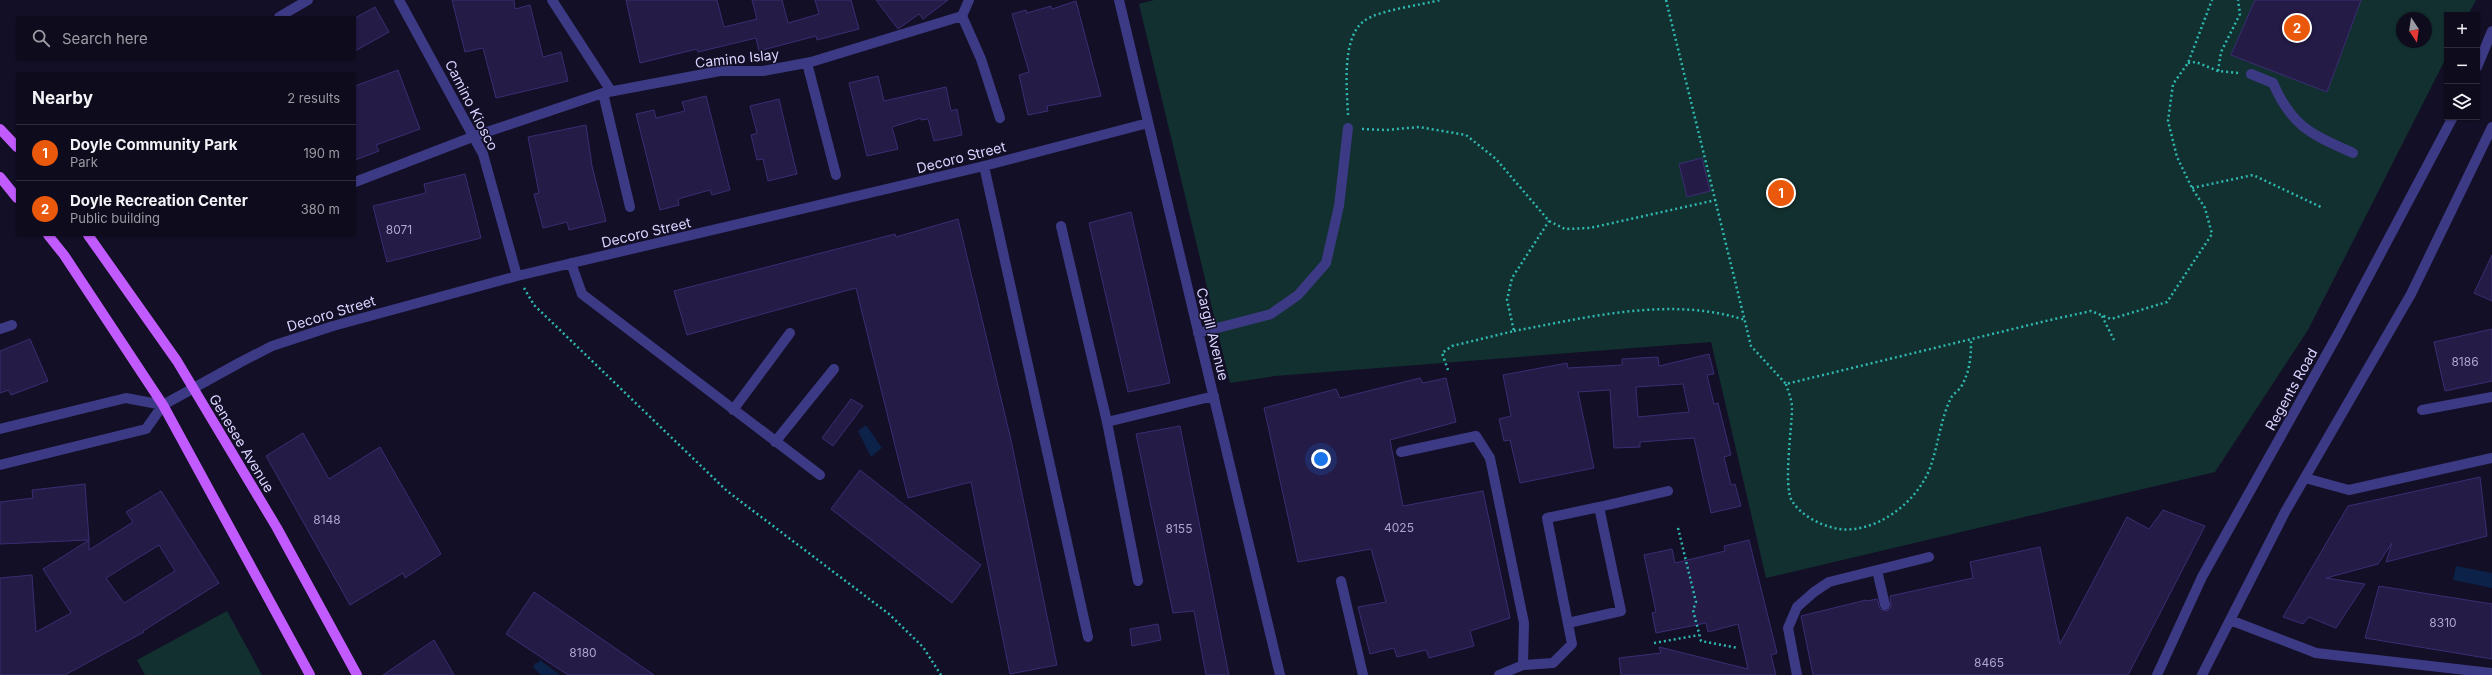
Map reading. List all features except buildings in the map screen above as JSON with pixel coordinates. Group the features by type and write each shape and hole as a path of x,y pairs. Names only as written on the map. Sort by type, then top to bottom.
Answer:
{"main road":[{"path":"0,129 16,146"},
{"path":"0,177 16,197"},
{"path":"49,236 64,255 163,405 310,675"},
{"name":"Genesee Avenue","path":"89,236 177,361 277,528 357,675"}],"street":[{"path":"281,16 308,0"},
{"name":"Camino Kiosco","path":"399,0 475,136 483,154 517,276"},
{"path":"552,0 607,92 630,207"},
{"path":"969,0 962,16 981,59 1000,118"},
{"name":"Cargill Avenue","path":"1119,0 1280,675"},
{"name":"Camino Islay","path":"356,182 475,136 607,92 720,71 764,71 806,63 962,16"},
{"path":"2480,60 2492,32"},
{"path":"806,63 836,175"},
{"path":"2251,74 2273,83 2282,105 2309,133 2353,154"},
{"name":"Regents Road","path":"2157,675 2202,577 2339,332 2451,120"},
{"name":"Decoro Street","path":"0,465 135,433 146,429 163,405 272,346 333,326 517,276 984,166 1148,123"},
{"path":"2202,675 2305,478 2411,294 2492,127"},
{"path":"1198,333 1271,314 1298,296 1326,263 1340,206 1348,128"},
{"path":"984,166 1088,637"},
{"path":"1062,226 1107,422 1138,581"},
{"path":"571,264 582,294 820,476"},
{"path":"0,329 12,325"},
{"path":"733,410 790,333"},
{"path":"775,442 834,369"},
{"path":"1107,422 1214,396"},
{"path":"2422,410 2492,397"},
{"path":"0,429 126,398 163,405"},
{"path":"1401,452 1476,436 1490,458 1524,624 1523,665"},
{"path":"2305,478 2349,490 2492,458"},
{"path":"1499,675 1523,665 1553,662 1565,653 1572,644 1547,518 1598,508 1668,491"},
{"path":"1568,623 1621,611 1598,508"},
{"path":"1798,675 1788,628 1797,607 1829,582 1929,557"},
{"path":"1877,570 1885,605"},
{"path":"1341,581 1363,675"},
{"path":"2230,620 2316,653 2492,673"}],"path":[{"path":"1440,0 1389,12 1364,21 1353,36 1348,58 1348,128 1386,130 1419,127 1466,134 1496,159 1549,221 1564,228 1590,228 1716,200"},
{"path":"1666,0 1751,346 1786,384 1792,406 1787,483 1791,500 1805,515 1822,525 1844,530 1872,525 1889,518 1903,506 1924,480 1931,466 1951,398 1960,389 1968,372 1971,362 1971,340"},
{"path":"1786,384 2091,311 2111,319 2167,302 2212,234 2205,208 2192,188 2177,157 2168,120 2173,84 2188,63 2212,0"},
{"path":"2218,71 2221,52 2240,14 2238,0"},
{"path":"2188,63 2196,62 2218,71 2251,74"},
{"path":"2192,188 2253,175 2323,208"},
{"path":"1514,330 1507,300 1512,278 1549,221"},
{"path":"517,276 534,304 727,491 889,614 923,647 941,675"},
{"path":"1448,370 1442,353 1452,346 1514,330 1647,310 1704,309 1745,320"},
{"path":"2102,316 2114,340"},
{"path":"1678,528 1696,602 1693,610 1701,641 1738,648"},
{"path":"1654,643 1699,634"}],"green space":[{"path":"1154,0 2476,0 2470,12 2444,12 2444,62 2308,330 2215,472 1766,578 1711,342 1275,376 1230,383 1139,4"},
{"path":"227,611 262,675 145,675 137,660"}],"water":[{"path":"866,425 882,448 871,457 858,431"},
{"path":"2456,566 2492,573 2492,588 2453,580"},
{"path":"540,660 560,675 541,675 533,667 535,663 538,663"}],"place":[{"name":"Doyle Recreation Center","path":"2297,28"},
{"name":"Doyle Community Park","path":"1781,193"}]}
